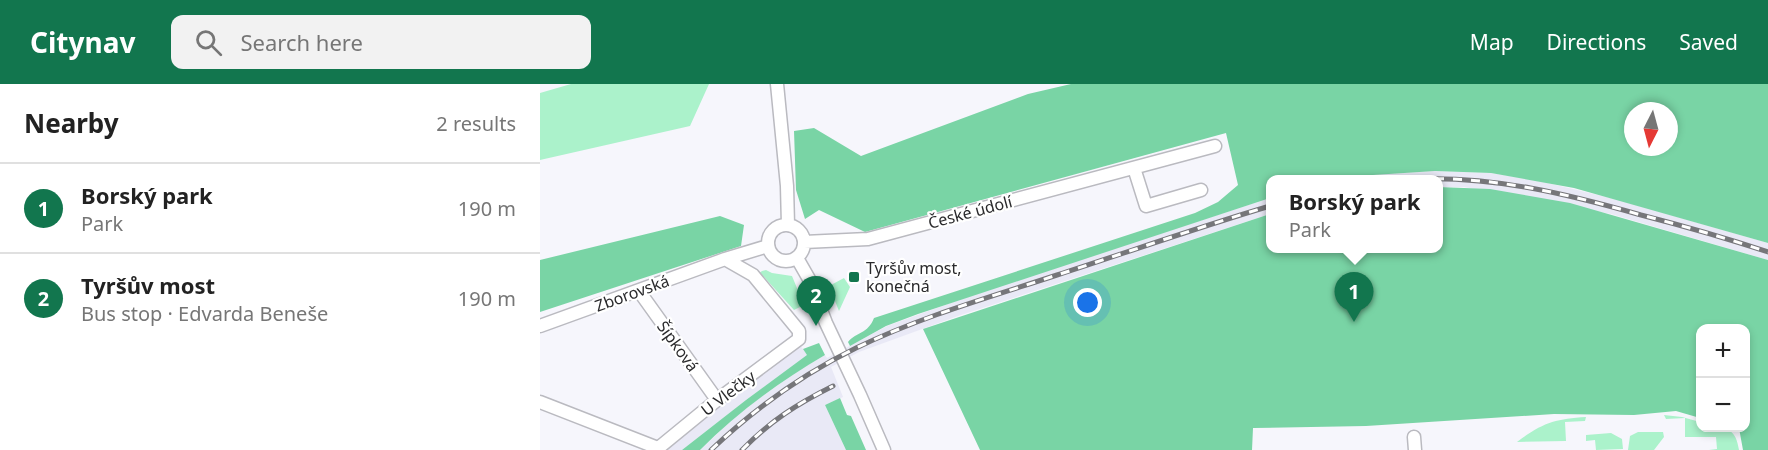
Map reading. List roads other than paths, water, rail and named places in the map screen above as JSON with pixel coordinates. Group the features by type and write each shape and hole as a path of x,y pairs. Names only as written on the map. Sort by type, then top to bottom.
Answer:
{"street":[{"path":"777,84 787,186 788,225"},
{"name":"České údolí","path":"804,242 868,239 1215,146"},
{"path":"1134,168 1146,206 1201,190"},
{"path":"781,225 796,228 801,232 804,242 797,258 786,262 772,255 768,246 773,230 781,225"},
{"name":"Zborovská","path":"540,326 768,246"},
{"path":"797,258 809,279 826,323 884,450"},
{"name":"U Vlečky","path":"657,449 717,400 796,342 800,336 799,331 753,275 724,260"},
{"name":"Šípková","path":"639,291 717,400"},
{"path":"540,402 657,449"}],"railway":[{"path":"1443,179 1474,180 1558,194 1614,207 1768,252"},
{"path":"711,450 744,420 798,381 836,358 880,337 955,308 1266,207"},
{"path":"742,450 784,414 833,386"}],"place":[{"name":"Tyršův most, konečná","path":"854,277"},
{"name":"Borský park","path":"1354,322"},
{"name":"Tyršův most","path":"816,326"}]}
